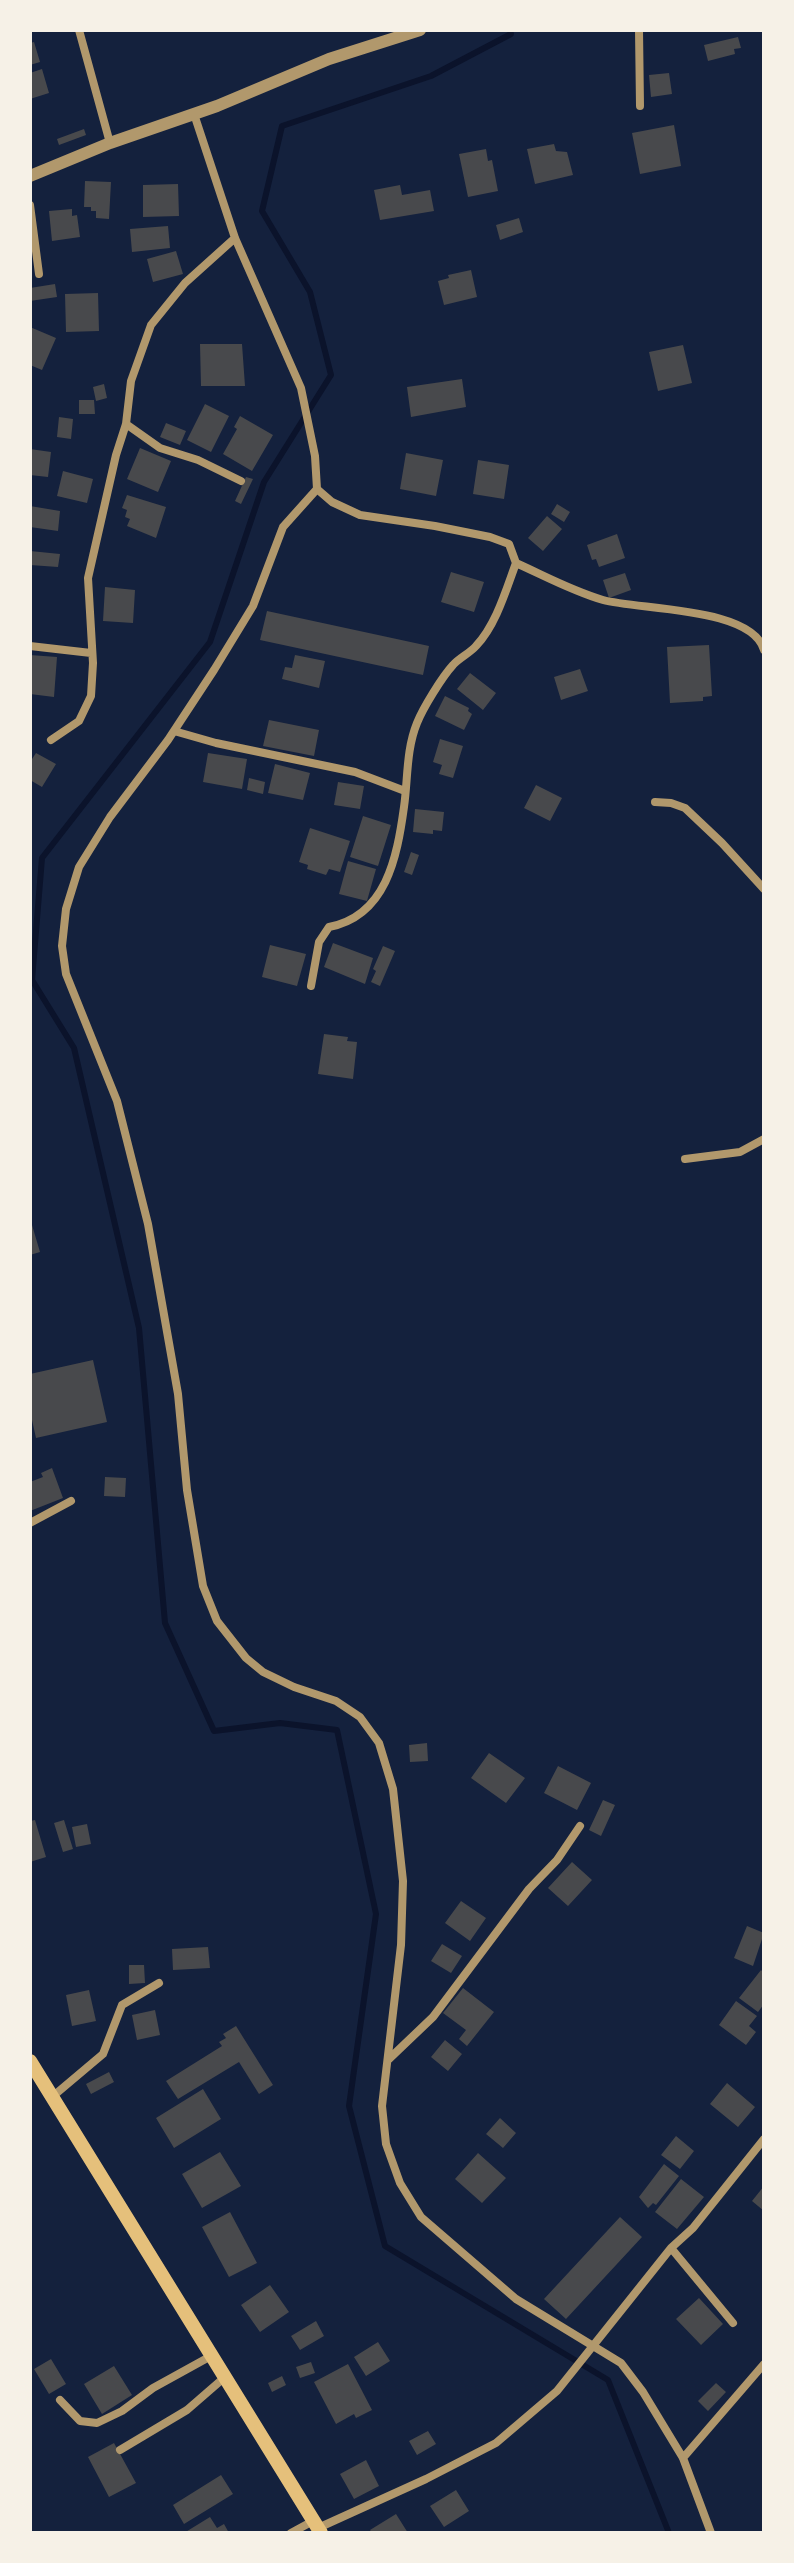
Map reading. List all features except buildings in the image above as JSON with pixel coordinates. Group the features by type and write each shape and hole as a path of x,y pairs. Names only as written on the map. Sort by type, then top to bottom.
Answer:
{"main road":[{"path":"30,2061 317,2527"}],"street":[{"path":"79,30 110,143"},
{"path":"30,176 329,59 420,30"},
{"path":"639,30 640,106"},
{"path":"194,114 235,238 301,388 315,456 317,489 283,527 253,606 174,731 110,817 79,867 66,909 62,946 66,974 117,1101 148,1224 178,1394 187,1490 203,1586 217,1621 246,1658 263,1672 294,1687 336,1701 360,1717 379,1743 393,1789 403,1881 401,1945 382,2106 386,2144 400,2183 421,2217 516,2299 621,2363 643,2392 683,2458 711,2533"},
{"path":"30,205 39,274"},
{"path":"51,740 79,721 91,696 88,578 126,424 131,381 151,325 185,283 235,238"},
{"path":"126,424 160,448 198,460 241,481"},
{"path":"311,986 319,942 329,927 349,923 367,909 382,891 396,846 406,767 417,722 452,666 478,645 498,608 516,563 509,544 449,529 360,515 332,502 317,489"},
{"path":"516,563 559,584 604,600 711,616 741,625 762,642 764,650"},
{"path":"30,646 91,653"},
{"path":"174,731 355,772 405,791"},
{"path":"655,802 685,808 764,889"},
{"path":"685,1159 740,1152 764,1139"},
{"path":"30,1523 71,1501"},
{"path":"388,2060 433,2017 529,1889 557,1860 580,1826"},
{"path":"52,2097 103,2054 122,2005 159,1983"},
{"path":"291,2533 317,2527 426,2479 496,2443 557,2391 671,2248 693,2228 764,2139"},
{"path":"671,2248 733,2323"},
{"path":"60,2400 80,2421 97,2423 211,2356"},
{"path":"683,2458 764,2364"},
{"path":"120,2450 187,2410 225,2377"}],"waterway":[{"path":"510,30 511,34 431,76 282,126 262,211 310,292 331,375 264,482 210,642 42,858 32,980 74,1048 139,1328 165,1623 214,1731 280,1723 337,1730 376,1914 349,2106 385,2246 608,2380 669,2533"}]}
